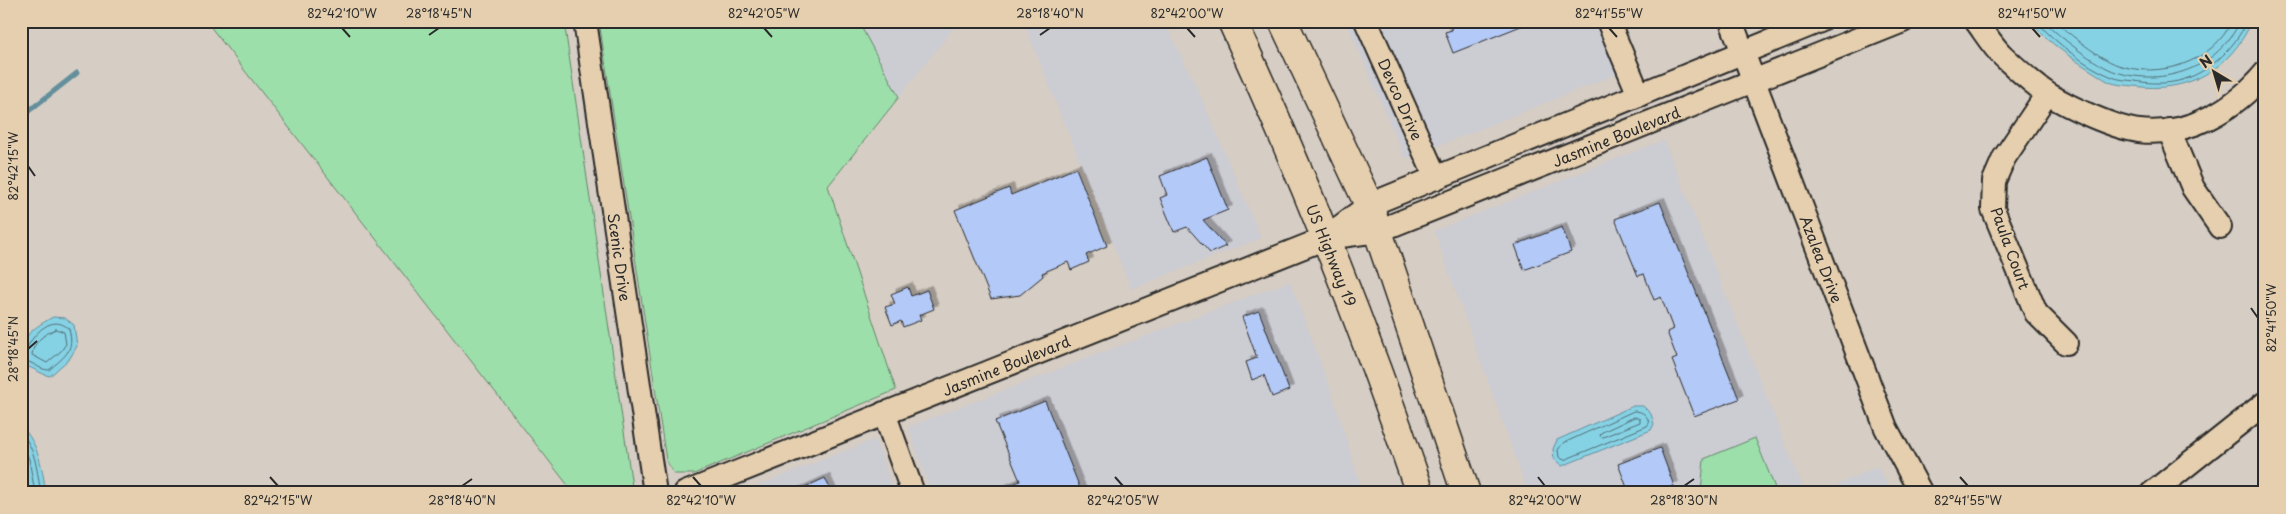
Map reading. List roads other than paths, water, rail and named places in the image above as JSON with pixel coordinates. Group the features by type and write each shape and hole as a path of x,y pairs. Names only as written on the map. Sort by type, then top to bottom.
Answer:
{"highway":[{"name":"US Highway 19","path":"1232,21 1326,238 1387,396 1420,493"},
{"path":"1283,21 1369,205 1466,493"}],"street":[{"name":"Scenic Drive","path":"585,21 655,493"},
{"name":"Devco Drive","path":"1366,21 1436,178"},
{"path":"1608,21 1639,95"},
{"name":"Azalea Drive","path":"1731,21 1886,428 1921,493"},
{"name":"Jasmine Boulevard","path":"1326,238 1369,205 1820,21"},
{"name":"Jasmine Boulevard","path":"686,493 1326,238 1378,231 1903,21"},
{"path":"1976,21 2003,56 2047,94 2112,125 2140,131 2169,130 2204,121 2233,104 2254,86 2265,73"},
{"name":"Paula Court","path":"2047,94 2004,158 1994,181 1993,209 2036,313 2066,344"},
{"path":"1559,127 1570,154"},
{"path":"2169,130 2193,188 2220,227"},
{"path":"2152,493 2265,403"},
{"path":"884,414 913,493"}],"water":[{"path":"2029,21 2252,21 2232,53 2205,75 2189,82 2153,88 2120,85 2108,81 2077,62 2044,36"},
{"path":"53,317 65,318 74,325 77,346 70,358 50,376 21,366 21,356 25,341 32,331"},
{"path":"1633,406 1643,406 1651,414 1654,424 1651,430 1562,466 1554,459 1553,449 1557,440"},
{"path":"21,426 36,449 46,493 21,493"}],"waterway":[{"path":"21,117 77,73"}]}
